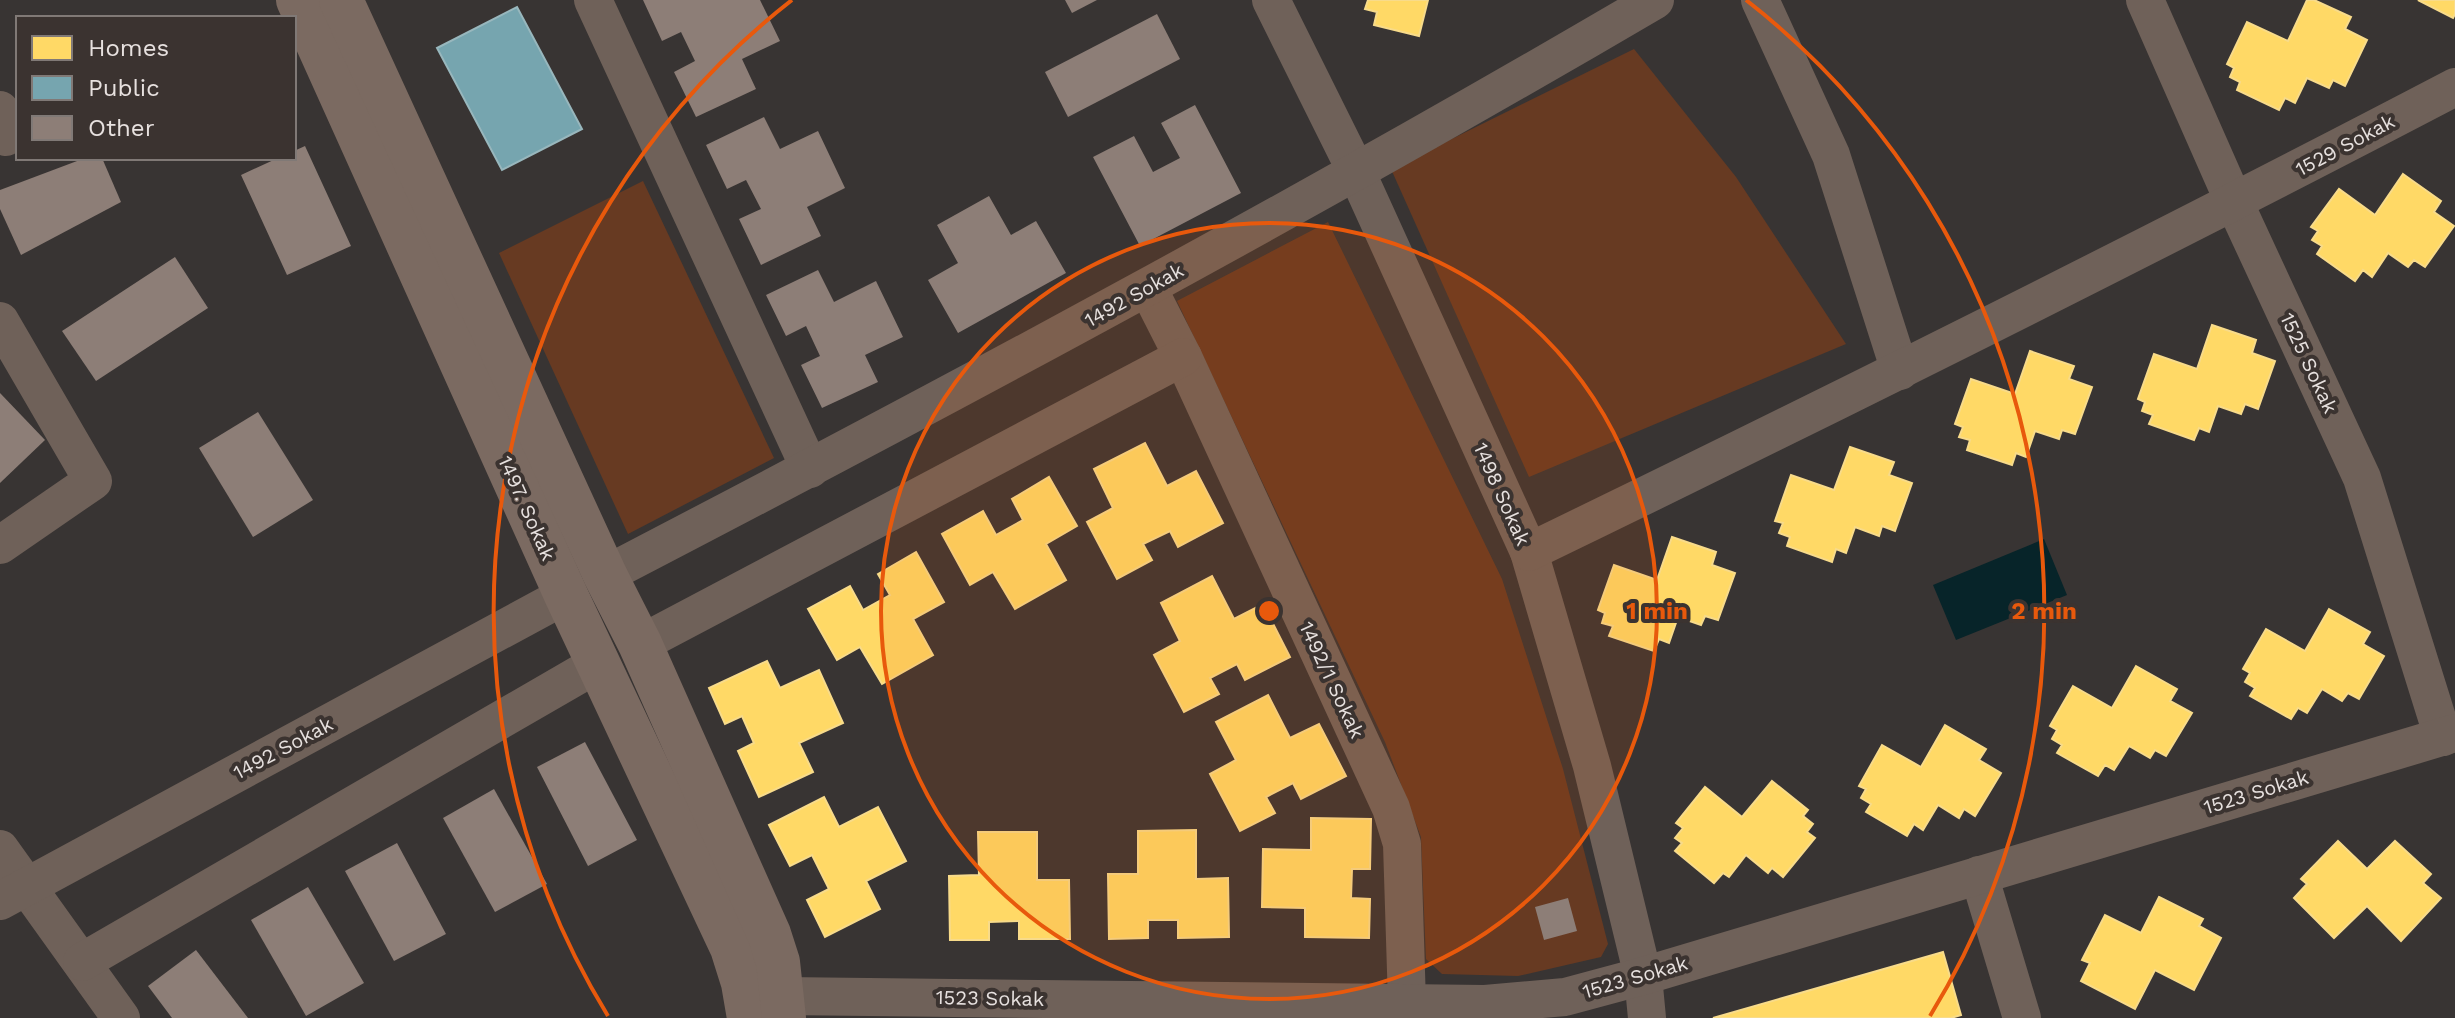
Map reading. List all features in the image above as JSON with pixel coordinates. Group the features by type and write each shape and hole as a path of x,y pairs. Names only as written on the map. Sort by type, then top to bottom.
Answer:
{"street":[{"path":"593,0 810,469"},
{"name":"1498 Sokak","path":"1271,0 1356,171 1529,552 1592,766 1643,976 1647,1018"},
{"name":"1492 Sokak","path":"605,575 1148,288 1510,86 1655,0"},
{"path":"1760,0 1831,155 1900,371"},
{"name":"1525 Sokak","path":"2145,0 2234,202 2362,478 2449,735"},
{"name":"1497. Sokak","path":"321,7 640,644 769,934 778,962 772,1011"},
{"name":"1497. Sokak","path":"321,7 566,595 732,948 743,983 772,1011"},
{"name":"1529 Sokak","path":"1529,552 1900,371 2455,87"},
{"name":"1492/1 Sokak","path":"1148,288 1183,357 1391,808 1402,844 1407,1003"},
{"path":"0,321 93,481 0,545"},
{"path":"82,962 599,663 1183,357"},
{"path":"566,595 605,575"},
{"name":"1492 Sokak","path":"13,894 566,595"},
{"name":"1523 Sokak","path":"772,1011 1485,1004 1565,997 2449,735"},
{"path":"0,849 13,894 82,962 121,1018"},
{"path":"1979,875 2022,1018"}],"shaded area":[{"path":"1634,49 1736,177 1846,344 1529,477 1391,169"},
{"path":"643,181 774,458 628,534 499,253"},
{"path":"1328,222 1502,579 1563,769 1608,944 1601,957 1518,976 1442,974 1426,959 1421,837 1385,742 1177,301"}],"water":[{"path":"2044,539 2067,595 1956,640 1933,585"}],"building: Homes":[{"path":"1368,0 1428,0 1419,36 1374,25 1377,12 1365,9"},
{"path":"2307,0 2314,0 2351,17 2345,29 2367,40 2345,86 2333,80 2329,88 2307,78 2295,103 2285,98 2279,110 2237,90 2240,82 2230,77 2234,68 2227,64 2247,22 2288,41"},
{"path":"2418,0 2455,0 2455,14 2453,18"},
{"path":"2403,174 2441,201 2434,212 2454,226 2425,267 2414,260 2408,267 2388,253 2372,277 2363,270 2355,281 2317,254 2322,246 2312,240 2318,231 2311,227 2339,189 2375,215"},
{"path":"2212,325 2256,340 2252,353 2275,361 2258,409 2245,404 2241,414 2218,406 2209,432 2199,428 2194,440 2149,424 2153,415 2142,411 2145,402 2138,399 2154,354 2197,369"},
{"path":"2030,351 2074,366 2069,379 2092,387 2075,434 2062,430 2059,439 2035,431 2026,457 2016,453 2012,465 1967,450 1970,440 1959,437 1963,427 1955,424 1971,379 2015,394"},
{"path":"1145,443 1167,486 1196,471 1223,523 1178,547 1170,531 1143,544 1152,560 1117,579 1087,522 1113,508 1094,469"},
{"path":"1850,447 1894,462 1889,475 1912,483 1895,531 1882,526 1879,536 1855,527 1846,553 1836,549 1832,562 1787,546 1790,537 1779,533 1783,523 1775,521 1791,475 1834,490"},
{"path":"1049,477 1077,526 1046,544 1066,580 1015,609 993,572 970,585 942,534 983,511 996,535 1023,520 1012,499"},
{"path":"1672,537 1716,552 1712,565 1735,573 1718,620 1705,616 1701,625 1678,617 1669,643 1659,639 1654,651 1609,636 1613,626 1602,623 1605,613 1598,610 1614,565 1657,580"},
{"path":"916,552 944,602 913,619 933,655 882,684 860,647 837,660 808,609 850,586 863,610 890,595 878,574"},
{"path":"1212,576 1234,619 1263,604 1290,657 1245,680 1237,664 1210,678 1219,694 1184,712 1154,655 1180,641 1161,603"},
{"path":"2329,609 2370,632 2363,644 2384,656 2359,699 2348,693 2342,701 2322,689 2307,713 2298,708 2291,719 2250,696 2255,688 2245,682 2250,673 2243,669 2266,629 2305,651"},
{"path":"767,661 780,688 819,670 843,723 799,743 813,772 759,797 738,751 754,743 742,716 725,724 709,688"},
{"path":"2136,666 2177,689 2170,701 2192,713 2166,756 2155,750 2150,758 2129,746 2114,770 2105,765 2098,776 2057,753 2062,745 2052,739 2057,730 2050,726 2073,686 2112,708"},
{"path":"1268,695 1290,738 1319,724 1346,776 1301,799 1293,783 1266,797 1275,813 1240,831 1210,774 1236,760 1216,722"},
{"path":"1945,725 1986,749 1979,760 2001,773 1975,816 1964,809 1959,818 1938,805 1923,830 1914,824 1907,836 1866,812 1871,804 1861,798 1866,789 1859,786 1882,745 1921,767"},
{"path":"1772,781 1808,810 1803,816 1813,824 1807,832 1815,838 1783,877 1772,868 1768,873 1746,855 1729,877 1723,873 1714,883 1675,851 1682,843 1675,838 1683,828 1676,823 1705,787 1742,817"},
{"path":"824,797 839,827 878,807 906,861 866,881 880,909 825,937 807,900 829,889 812,855 790,866 769,825"},
{"path":"1311,818 1371,819 1370,869 1352,869 1351,898 1370,899 1369,938 1305,937 1305,908 1262,907 1263,849 1311,850"},
{"path":"1196,830 1196,879 1228,878 1229,937 1178,938 1178,920 1148,920 1148,938 1109,939 1108,874 1138,874 1138,831"},
{"path":"978,832 1037,832 1037,880 1069,880 1070,939 1019,939 1019,921 989,922 989,940 950,940 949,876 979,875"},
{"path":"2338,841 2367,869 2395,841 2431,874 2423,883 2441,898 2401,941 2367,906 2334,938 2294,898 2307,884 2301,879"},
{"path":"2159,897 2203,919 2199,926 2221,938 2194,990 2155,970 2135,1009 2081,981 2090,963 2082,960 2105,915 2141,933"},
{"path":"1943,952 1961,1015 1951,1018 1713,1018"}],"building: Public":[{"path":"517,7 582,129 502,170 437,48"}],"building: Other":[{"path":"643,0 760,0 780,41 742,59 756,89 696,117 674,72 695,61 681,32 662,41"},
{"path":"1065,0 1097,0 1072,13"},
{"path":"1157,14 1180,59 1068,117 1045,72"},
{"path":"1195,105 1241,193 1140,246 1093,157 1134,136 1153,172 1180,158 1161,123"},
{"path":"764,117 780,149 818,131 845,188 807,207 821,236 761,265 739,219 761,209 746,180 727,189 706,145"},
{"path":"305,146 351,246 287,275 241,175 274,160 296,160 296,150"},
{"path":"80,160 103,160 121,202 21,255 0,209 0,190"},
{"path":"989,196 1011,235 1036,221 1066,273 958,333 928,280 958,263 937,225"},
{"path":"175,257 208,308 96,381 62,331"},
{"path":"818,270 834,302 876,281 903,337 865,355 878,382 822,408 801,365 820,356 806,326 786,336 766,295"},
{"path":"0,393 45,440 0,483"},
{"path":"258,412 313,500 253,537 199,448"},
{"path":"585,742 637,840 588,866 537,767"},
{"path":"494,789 547,884 495,912 443,818"},
{"path":"397,843 446,934 394,961 345,871"},
{"path":"308,887 364,983 306,1016 251,920"},
{"path":"1568,898 1577,931 1544,940 1535,907"},
{"path":"196,950 248,1018 172,1018 148,986"}]}
